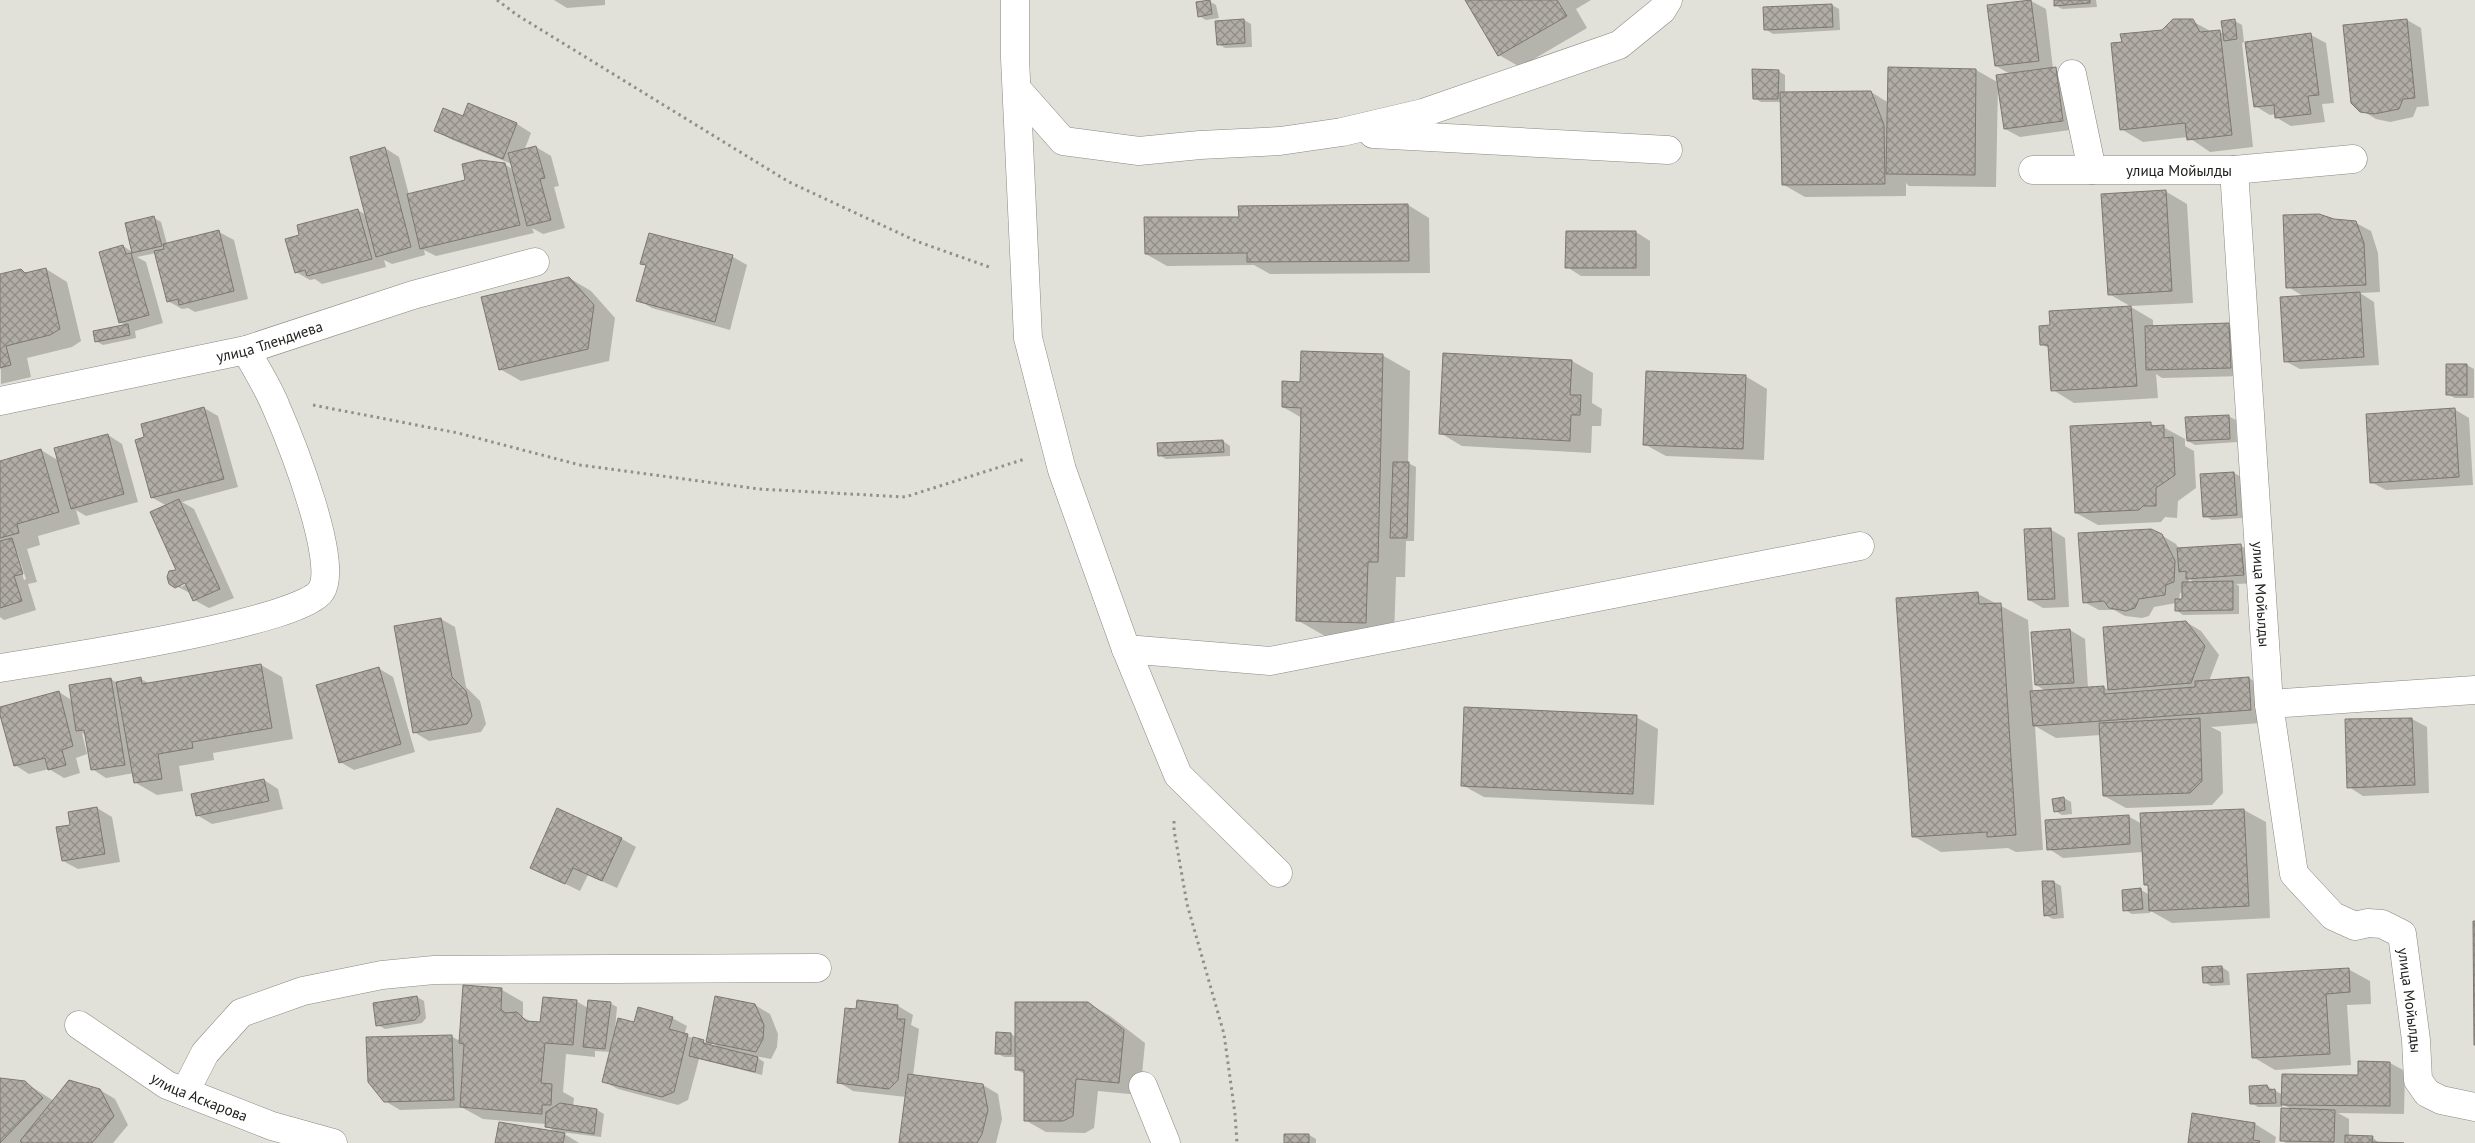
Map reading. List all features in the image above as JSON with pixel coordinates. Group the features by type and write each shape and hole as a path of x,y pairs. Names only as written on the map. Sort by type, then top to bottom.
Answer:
{"street":[{"path":"1015,0 1028,338 1056,448 1126,649 1178,775 1278,873"},
{"path":"1017,89 1063,141 1139,151 1200,145 1280,141 1342,132 1423,113 1619,45 1662,10 1668,0"},
{"path":"2072,74 2092,170"},
{"path":"1342,132 1668,150"},
{"path":"2234,170 2353,159"},
{"name":"улица Мойылды","path":"2034,170 2234,170 2269,704 2294,874 2333,916 2355,926 2368,923 2382,924 2402,934 2416,1040 2418,1080 2427,1093 2441,1100 2475,1107"},
{"name":"улица Тлендиева","path":"0,401 246,350 413,295 535,262"},
{"path":"0,668 188,636 299,607 321,592 327,571 310,494 275,405 246,350"},
{"path":"1126,649 1270,661 1860,546"},
{"path":"2269,704 2475,690"},
{"path":"185,1092 205,1053 241,1013 303,991 382,975 434,970 817,968"},
{"name":"улица Аскарова","path":"79,1025 167,1085 272,1126 333,1143"},
{"path":"1143,1086 1166,1143"}],"path":[{"path":"497,0 517,15 789,182 916,241 1026,280"},
{"path":"275,405 298,403 367,414 458,433 580,465 759,489 886,496 905,497 1056,448"},
{"path":"1178,775 1174,830 1187,904 1224,1034 1237,1143"}],"building":[{"path":"1210,0 1212,14 1198,17 1196,2"},
{"path":"1465,0 1557,0 1567,16 1498,56"},
{"path":"2031,0 2039,61 1995,66 1987,5"},
{"path":"2054,0 2090,0 2090,3 2054,6"},
{"path":"1832,4 1833,27 1764,30 1763,7"},
{"path":"1244,19 1245,43 1217,45 1215,21"},
{"path":"2173,19 2193,19 2200,32 2220,30 2232,135 2187,140 2185,123 2120,130 2111,43 2122,42 2120,34 2162,30"},
{"path":"2235,19 2237,39 2224,41 2221,21"},
{"path":"2407,19 2415,98 2403,99 2399,109 2374,114 2360,112 2351,103 2343,25"},
{"path":"2311,33 2319,95 2308,96 2311,114 2275,118 2274,105 2254,107 2245,42"},
{"path":"1888,67 1976,69 1975,175 1886,174"},
{"path":"2056,67 2063,121 2004,129 1996,75"},
{"path":"1752,69 1779,70 1778,99 1753,99"},
{"path":"1871,91 1884,125 1885,184 1782,185 1780,92"},
{"path":"468,103 517,123 503,159 434,131 443,108 463,116"},
{"path":"536,146 545,178 540,179 551,220 527,226 508,153"},
{"path":"385,147 411,247 376,257 350,157"},
{"path":"480,160 505,163 520,225 420,249 407,194 465,180 462,164"},
{"path":"2166,190 2172,291 2108,295 2101,194"},
{"path":"1408,204 1409,261 1247,262 1247,253 1145,254 1144,217 1239,217 1238,206"},
{"path":"358,209 372,259 307,276 305,270 295,273 285,239 299,235 297,225"},
{"path":"2319,214 2334,219 2356,221 2364,243 2366,285 2286,288 2283,215"},
{"path":"154,216 162,246 132,253 125,223"},
{"path":"219,230 234,291 179,305 178,299 167,302 154,251 164,249 163,244"},
{"path":"1566,231 1636,231 1636,268 1565,268"},
{"path":"649,233 733,255 715,322 636,301 646,265 640,264"},
{"path":"123,245 126,254 131,253 149,315 119,323 99,252"},
{"path":"46,268 60,329 50,335 6,346 11,365 0,368 0,274 21,269 25,273"},
{"path":"569,277 594,305 588,349 499,370 481,297"},
{"path":"2360,292 2364,357 2284,362 2280,297"},
{"path":"2131,306 2137,386 2051,391 2048,345 2040,345 2039,326 2050,325 2049,311"},
{"path":"2229,323 2231,368 2146,370 2145,326"},
{"path":"128,324 130,335 95,342 93,331"},
{"path":"1301,351 1383,354 1378,562 1368,562 1366,623 1296,621 1301,408 1282,407 1282,381 1300,382"},
{"path":"1443,353 1572,360 1570,395 1581,395 1580,415 1571,415 1570,441 1439,434"},
{"path":"2446,364 2467,364 2467,395 2446,395"},
{"path":"1646,371 1746,375 1743,449 1643,445"},
{"path":"204,407 224,479 151,498 135,440 144,437 141,424"},
{"path":"2455,408 2459,477 2370,483 2366,414"},
{"path":"2229,415 2230,439 2187,441 2185,417"},
{"path":"2151,422 2151,426 2164,425 2164,438 2173,437 2175,475 2156,488 2156,506 2143,506 2139,510 2075,513 2070,426"},
{"path":"108,434 124,494 71,509 54,448"},
{"path":"1223,440 1224,452 1158,456 1157,443"},
{"path":"41,449 59,512 17,524 19,533 0,538 0,461"},
{"path":"1393,462 1409,462 1407,538 1390,538"},
{"path":"2234,472 2237,515 2203,517 2200,474"},
{"path":"179,499 220,589 193,601 185,583 175,588 169,584 167,577 169,571 176,570 150,512"},
{"path":"2051,528 2055,599 2028,600 2024,529"},
{"path":"2151,529 2162,534 2175,561 2174,582 2166,585 2165,595 2139,599 2135,608 2126,611 2109,608 2104,601 2083,603 2078,533"},
{"path":"12,538 23,574 14,576 22,601 0,608 0,541"},
{"path":"2241,544 2244,575 2186,579 2186,571 2179,572 2177,548"},
{"path":"2233,581 2233,610 2175,611 2175,599 2182,599 2182,582"},
{"path":"1978,592 1979,604 2001,603 2016,835 1987,837 1987,832 1912,837 1896,598"},
{"path":"441,618 452,677 466,691 472,716 467,724 413,733 394,626"},
{"path":"2186,621 2205,646 2191,683 2108,690 2103,627"},
{"path":"2070,629 2074,683 2035,685 2031,632"},
{"path":"261,664 272,728 192,742 193,748 158,754 162,779 134,783 116,682 141,677 142,684"},
{"path":"379,667 401,744 339,763 316,685"},
{"path":"2249,677 2251,710 2033,726 2030,691 2104,686 2104,694 2195,687 2195,681"},
{"path":"111,678 125,765 91,770 84,730 76,731 69,685"},
{"path":"59,691 73,746 62,750 66,765 48,770 45,758 14,766 0,715 0,707"},
{"path":"1464,707 1637,715 1633,794 1461,786"},
{"path":"2200,718 2202,781 2190,793 2103,796 2099,723"},
{"path":"2412,718 2415,785 2347,788 2345,719"},
{"path":"264,779 269,801 196,816 191,794"},
{"path":"2064,797 2065,810 2054,812 2052,799"},
{"path":"97,807 105,854 62,861 56,827 70,825 68,812"},
{"path":"557,808 622,838 602,881 573,868 565,884 530,868"},
{"path":"2244,809 2249,906 2149,911 2148,885 2144,885 2140,813"},
{"path":"2129,815 2130,844 2047,850 2045,820"},
{"path":"2042,881 2054,881 2057,914 2044,916"},
{"path":"2141,888 2143,909 2123,911 2122,890"},
{"path":"2473,921 2475,921 2475,1045 2474,1045"},
{"path":"2222,966 2223,982 2203,983 2202,967"},
{"path":"2349,968 2350,992 2326,994 2330,1054 2252,1058 2247,974"},
{"path":"463,985 502,988 501,1009 505,1013 517,1012 526,1021 540,1022 543,997 577,1000 573,1045 545,1043 541,1083 552,1084 551,1105 542,1105 542,1114 460,1107 464,1044 459,1043"},
{"path":"417,996 420,1014 415,1020 376,1026 373,1003"},
{"path":"715,996 755,1004 764,1025 763,1039 756,1052 706,1042"},
{"path":"588,1000 611,1002 605,1049 583,1047"},
{"path":"857,1000 898,1005 897,1019 905,1019 898,1080 889,1089 837,1083 845,1008 856,1009"},
{"path":"1015,1002 1088,1002 1124,1030 1119,1083 1076,1079 1073,1116 1063,1121 1024,1121 1024,1070 1015,1070"},
{"path":"638,1007 673,1017 669,1029 688,1034 674,1092 662,1097 602,1082 618,1018 634,1022"},
{"path":"996,1032 1011,1033 1011,1054 995,1054"},
{"path":"452,1035 454,1100 384,1102 368,1082 366,1037"},
{"path":"693,1037 704,1040 703,1043 758,1057 755,1072 689,1056"},
{"path":"2358,1061 2390,1062 2390,1106 2281,1105 2282,1074 2358,1075"},
{"path":"908,1074 983,1084 988,1110 982,1134 977,1143 899,1143"},
{"path":"0,1078 25,1081 43,1098 0,1143"},
{"path":"69,1080 100,1089 114,1116 92,1143 22,1143 20,1141"},
{"path":"2267,1085 2269,1090 2275,1089 2276,1103 2250,1104 2249,1086"},
{"path":"560,1103 597,1109 594,1134 545,1127 546,1112"},
{"path":"2281,1108 2335,1110 2334,1142 2280,1141"},
{"path":"2192,1113 2255,1123 2253,1140 2260,1141 2259,1143 2188,1143"},
{"path":"499,1122 565,1133 563,1143 495,1143"},
{"path":"1284,1134 1309,1134 1309,1143 1284,1143"},
{"path":"2345,1135 2373,1136 2372,1142 2404,1143 2345,1143"}]}
